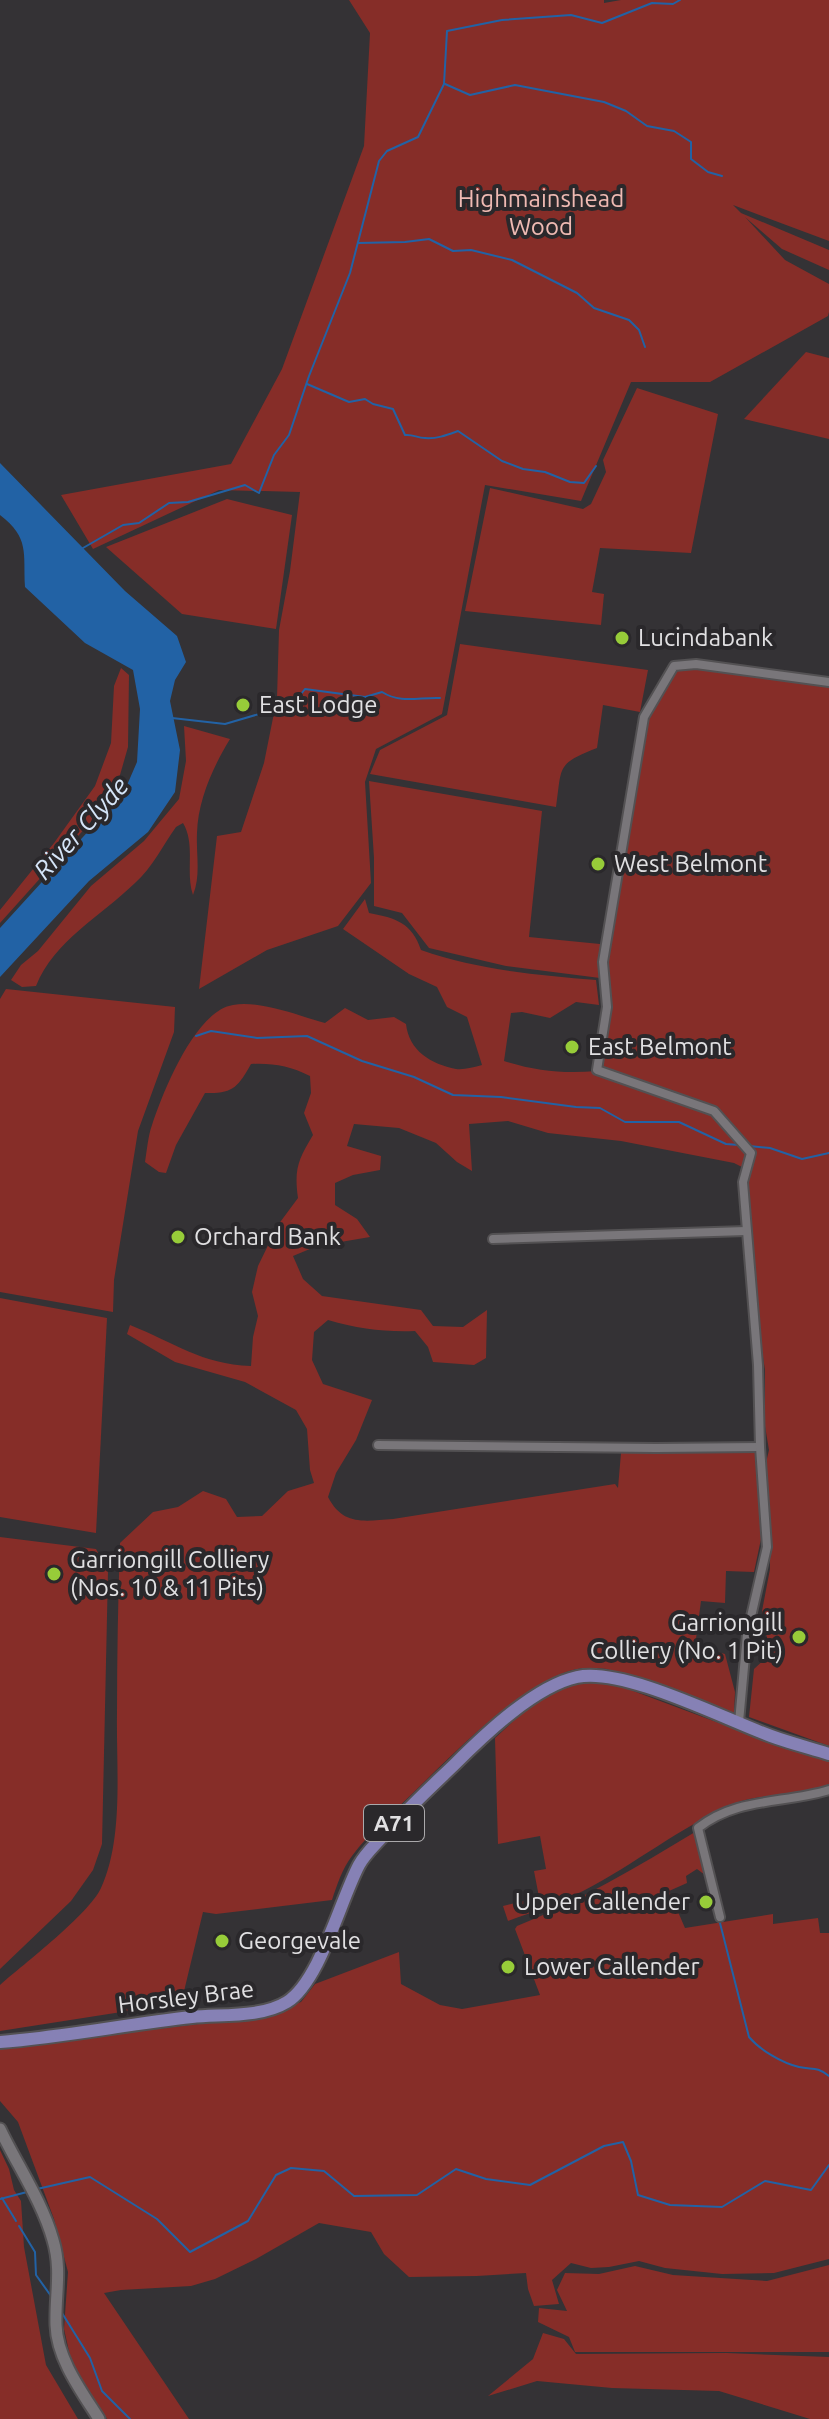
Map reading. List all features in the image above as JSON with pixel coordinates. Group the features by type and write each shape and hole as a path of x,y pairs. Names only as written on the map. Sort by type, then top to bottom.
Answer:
{"main road":[{"name":"Horsley Brae","path":"0,2042 265,2010 285,2003 312,1976 363,1858 481,1738 557,1684 589,1675 614,1678 829,1754"},
{"path":"0,2129 53,2238 59,2267 56,2328 68,2370 99,2419"}],"street":[{"path":"739,1722 747,1634 767,1547 758,1365 743,1182 751,1153 714,1111 597,1070 607,1007 603,962 644,717 674,666 696,664 829,682"},
{"path":"493,1239 746,1231"},
{"path":"378,1445 760,1447"},
{"path":"720,1917 698,1828 736,1807 829,1790"}],"green space":[{"name":"Highmainshead Wood","path":"349,0 604,0 604,3 621,0 829,0 829,241 733,205 741,213 829,250 829,270 782,249 745,217 785,260 829,284 829,312 828,316 710,382 631,382 581,501 485,485 442,714 376,749 365,782 371,883 338,926 267,950 199,989 217,836 241,832 264,763 277,698 279,630 300,492 219,490 93,549 61,495 231,464 282,369 364,146 370,33"},
{"path":"806,352 829,358 829,439 744,419"},
{"path":"637,388 718,414 691,553 600,548 592,592 604,594 601,625 465,611 490,488 583,509 591,504 606,472 603,460"},
{"path":"227,499 292,515 276,629 182,614 106,547"},
{"path":"460,644 648,670 640,712 603,705 597,748 574,758 563,768 556,807 370,774 380,750 447,715"},
{"path":"696,664 829,682 829,1746 749,1717 754,1669 770,1654 762,1611 770,1569 770,1525 765,1467 769,1450 765,1426 765,1370 758,1324 746,1169 734,1163 621,1141 548,1133 508,1121 469,1124 472,1171 436,1143 399,1128 354,1124 347,1146 381,1156 380,1170 353,1175 335,1183 335,1205 357,1219 370,1237 317,1246 293,1256 303,1279 322,1296 421,1310 433,1326 463,1327 487,1310 486,1358 474,1365 433,1362 428,1347 415,1331 371,1329 328,1320 314,1332 312,1360 323,1384 372,1400 356,1440 336,1473 328,1497 340,1513 355,1520 393,1519 615,1484 618,1488 621,1453 757,1451 761,1539 754,1572 726,1571 725,1603 701,1601 695,1646 725,1654 735,1692 734,1713 607,1669 583,1668 565,1672 500,1713 380,1824 348,1861 332,1900 216,1914 203,1912 180,2008 147,2008 0,2031 0,1985 84,1911 101,1888 108,1868 117,1802 120,1543 153,1512 178,1507 203,1491 226,1499 237,1517 262,1516 288,1491 314,1483 307,1429 296,1410 245,1382 175,1362 127,1334 130,1325 203,1357 251,1366 258,1316 252,1292 258,1266 278,1225 298,1198 298,1165 313,1135 304,1113 311,1093 310,1076 281,1066 251,1064 234,1088 205,1093 176,1145 166,1173 145,1162 151,1129 172,1074 206,1022 219,1011 244,1004 325,1023 345,1008 368,1020 394,1017 406,1024 412,1042 430,1060 456,1069 482,1065 467,1017 447,1007 437,987 409,974 343,929 365,899 369,913 402,923 413,934 421,950 486,967 596,980 599,1005 576,1002 550,1018 511,1013 504,1061 550,1071 597,1071 605,949 644,717 674,666"},
{"path":"121,668 129,675 128,747 114,796 0,923 0,910 95,786 111,743 114,686"},
{"path":"184,726 230,739 212,772 200,808 198,872 193,895 189,840 183,823 176,827 141,877 66,942 44,970 36,986 22,987 11,980 91,886 144,841 179,799 186,761"},
{"path":"369,781 542,811 529,937 600,944 600,978 506,966 429,948 402,913 374,906"},
{"path":"6,989 175,1007 174,1032 138,1131 114,1280 113,1312 0,1292 0,999"},
{"path":"0,1298 107,1318 96,1533 0,1517"},
{"path":"0,1537 96,1549 108,1571 102,1844 93,1870 71,1901 0,1969"},
{"path":"590,1682 620,1686 829,1760 829,1784 806,1792 733,1804 583,1891 508,1921 503,1906 539,1897 534,1871 546,1869 540,1836 498,1844 495,1738 538,1701 561,1689"},
{"path":"695,1832 705,1875 697,1869 686,1876 687,1883 669,1891 685,1928 773,1914 773,1924 818,1918 820,1933 829,1933 829,2259 774,2273 722,2274 665,2268 639,2261 591,2268 571,2263 552,2280 559,2304 534,2306 526,2273 409,2277 384,2254 371,2232 319,2223 215,2279 191,2286 104,2293 189,2419 107,2419 73,2369 64,2329 68,2272 54,2219 18,2122 0,2101 0,2048 256,2017 301,2002 315,1984 399,1952 401,1984 440,2005 462,2009 540,1995 515,1929 517,1926 630,1871"},
{"path":"0,2150 21,2201 24,2247 46,2365 78,2419 0,2419"},
{"path":"829,2265 829,2352 575,2352 569,2337 538,2322 539,2308 567,2311 557,2290 565,2273 599,2274 635,2266 673,2275 767,2281"},
{"path":"543,2333 564,2339 576,2354 726,2353 829,2357 829,2419 810,2419 719,2391 612,2388 537,2381 488,2396 533,2359"}],"water":[{"name":"River Clyde","path":"0,463 125,591 177,636 186,662 175,680 170,701 180,750 175,792 148,832 89,881 0,977 0,928 124,792 137,762 140,709 133,670 85,643 25,587 21,539 0,515"}],"waterway":[{"path":"83,548 123,525 139,523 169,503 188,502 245,485 259,493 274,455 289,435 350,273 379,161 387,151 418,137 444,84 447,31 502,20 571,15 602,23 652,3 673,4 680,0"},
{"path":"445,84 470,95 515,85 604,102 626,111 647,126 674,131 691,142 691,159 708,172 722,176"},
{"path":"358,243 429,239 453,251 471,250 512,260 577,293 594,308 629,320 639,330 645,347"},
{"path":"307,384 349,402 365,399 393,409 405,435 434,438 458,431 502,461 523,469 584,483 596,466"},
{"path":"172,718 225,724 293,704 305,689 365,697 382,692 403,699 440,698"},
{"path":"196,1036 211,1031 257,1038 307,1036 362,1061 414,1077 453,1095 600,1108 625,1122 679,1122 726,1144 739,1145"},
{"path":"749,1146 770,1148 802,1159 829,1153"},
{"path":"720,1923 749,2037 779,2059 829,2076"},
{"path":"37,2189 90,2177 157,2219 190,2252 248,2221 276,2175 291,2168 324,2171 354,2196 417,2195 456,2169 486,2179 530,2185 604,2146 623,2142 631,2161 638,2195 670,2205 722,2207 765,2181 811,2190 829,2165"},
{"path":"0,2199 27,2192"},
{"path":"2,2198 16,2221"},
{"path":"19,2226 35,2252 36,2275 51,2296"},
{"path":"62,2313 90,2358 102,2391 130,2419"}],"place":[{"name":"Lucindabank","path":"622,638"},
{"name":"East Lodge","path":"243,705"},
{"name":"West Belmont","path":"598,864"},
{"name":"East Belmont","path":"572,1047"},
{"name":"Orchard Bank","path":"178,1237"},
{"name":"Garriongill Colliery (Nos. 10 & 11 Pits)","path":"54,1574"},
{"name":"Garriongill Colliery (No. 1 Pit)","path":"799,1637"},
{"name":"Upper Callender","path":"706,1902"},
{"name":"Georgevale","path":"222,1941"},
{"name":"Lower Callender","path":"508,1967"}]}
